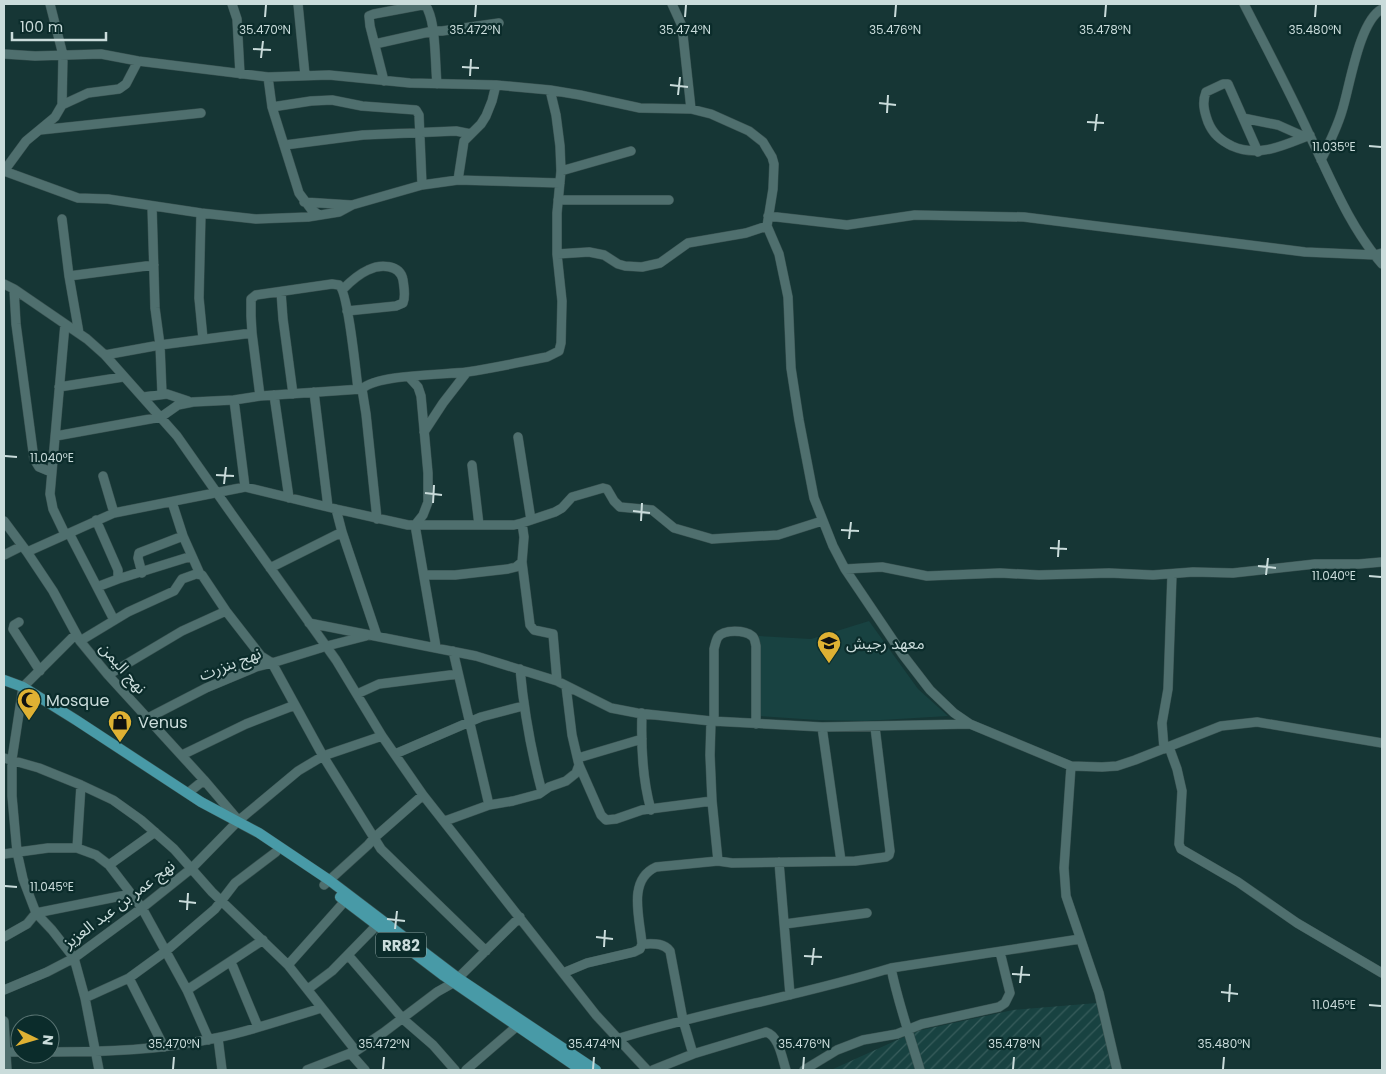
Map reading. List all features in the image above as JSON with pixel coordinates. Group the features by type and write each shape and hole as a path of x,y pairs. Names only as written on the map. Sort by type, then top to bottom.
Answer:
{"main road":[{"name":"RR82","path":"4,680 23,687 225,815 276,852 327,882 345,901 376,926 446,973"},
{"name":"RR82","path":"236,823 327,882 516,1027 576,1066 596,1070"},
{"name":"RR82","path":"455,980 576,1066"}],"street":[{"path":"50,4 63,55 62,105 55,117 26,141 4,171 57,191 78,198 108,200 256,219 302,218 339,212 352,205 422,185 458,180 560,183"},
{"path":"232,4 237,19 240,74"},
{"path":"298,4 305,75"},
{"path":"672,4 682,26 691,109"},
{"path":"1244,4 1352,222 1379,254 1382,264"},
{"path":"384,81 369,16 422,5 428,10 433,31 437,84"},
{"path":"1321,160 1343,110 1357,54 1365,32 1377,12 1382,9"},
{"path":"376,44 433,31 499,23"},
{"path":"4,54 35,56 101,54 138,61 268,77 305,75 348,76 384,81 496,85 550,90 640,108 691,109 727,120 749,131 763,142 772,157 774,171 768,221 784,274 788,297 792,368 798,420 814,498 822,521 845,568 903,656 930,690 970,724 1071,766 1117,766 1221,726 1257,722 1382,743"},
{"path":"62,105 88,93 119,89 126,84 138,61"},
{"path":"268,77 272,106 298,193 304,202 319,215"},
{"path":"1258,152 1228,84 1223,84 1206,92 1204,106 1215,135 1239,149 1258,152 1308,136"},
{"path":"458,180 463,145 486,116 496,85"},
{"path":"56,436 161,417 178,405 193,402 360,389 374,382 467,372 547,358 559,351 561,343 562,301 557,254 558,200 561,171 558,129 550,90"},
{"path":"272,106 332,100 362,106 413,108 419,114 422,185"},
{"path":"40,130 201,113"},
{"path":"1243,118 1278,125 1308,136"},
{"path":"285,145 363,135 459,131 471,134"},
{"path":"561,171 631,151"},
{"path":"558,200 669,200"},
{"path":"304,202 352,205"},
{"path":"152,206 155,308 160,345 162,394"},
{"path":"201,213 199,298 203,340"},
{"path":"557,254 589,252 604,255 625,266 642,267 660,263 682,245 754,231 768,221 843,225 915,215 1024,217 1305,252 1379,254"},
{"path":"62,219 79,333"},
{"path":"69,276 154,265"},
{"path":"343,289 368,269 393,268 399,270 402,274 404,303 396,306 347,310"},
{"path":"4,284 79,333 105,355 177,436 327,646 382,736 424,795 617,1040 647,1070"},
{"path":"260,396 250,316 251,299 256,295 339,284 343,289 366,414 377,519"},
{"path":"14,289 16,324 34,459 39,467 51,472"},
{"path":"281,292 293,394"},
{"path":"65,324 56,436 51,472 50,502 114,620"},
{"path":"105,355 160,345 252,333"},
{"path":"424,432 467,372"},
{"path":"59,387 123,377"},
{"path":"409,377 418,387 420,394 424,432 428,473 428,502 423,515 415,525 436,647"},
{"path":"314,392 332,508 342,532 374,636"},
{"path":"143,397 162,394 193,402"},
{"path":"274,396 289,498"},
{"path":"234,400 245,487"},
{"path":"518,437 526,522 522,562 530,626 534,630 552,634 557,681"},
{"path":"472,465 479,525"},
{"path":"103,476 114,513"},
{"path":"4,556 67,533 114,513 245,487 408,525 514,525 555,512 562,508 572,497 603,488 606,489 620,507 652,510 674,528 712,539 778,535 822,521"},
{"path":"172,502 182,536 200,574 204,577 226,611 262,656 272,663 323,756 381,850 486,951"},
{"path":"96,520 118,570 118,579"},
{"name":"نهج اليمن","path":"4,521 53,591 78,637 108,675 217,795 236,823"},
{"path":"270,568 342,532"},
{"path":"142,573 138,558 139,553 182,536"},
{"path":"97,587 192,556"},
{"path":"424,575 455,575 508,569 516,567 522,562"},
{"path":"845,568 882,567 927,576 1109,573 1153,575 1193,572 1233,573 1315,564 1382,562"},
{"path":"99,1070 86,998 74,958 36,913 23,879 17,852 8,758 23,687 78,637 174,591 182,579 200,574"},
{"path":"1172,574 1168,682 1162,723 1167,748 1177,769 1182,790 1179,844 1181,849 1238,882 1297,923 1382,973"},
{"path":"108,675 182,631 226,611"},
{"path":"20,622 14,625 12,629 40,671"},
{"path":"309,623 476,656 557,681 611,708 642,713 713,721 822,728 970,724"},
{"path":"718,861 710,755 713,721 714,649 718,636 722,634 739,632 750,634 754,638 756,646 756,724"},
{"name":"نهج بنزرت","path":"148,718 206,688 256,667 327,646 374,636"},
{"path":"453,651 488,805"},
{"path":"520,669 523,706 531,750 542,792"},
{"path":"357,694 379,684 458,674"},
{"path":"566,686 572,735 578,761 601,815 606,820 642,810 712,801"},
{"path":"182,755 246,724 295,705"},
{"path":"395,754 469,723 523,706"},
{"path":"642,713 646,794 651,810"},
{"path":"563,973 587,963 640,949 642,944 637,894 640,881 656,868 718,861 732,863 841,861 886,857 889,854 875,727"},
{"path":"822,728 841,861"},
{"name":"نهج عمر بن عبد العزيز","path":"4,990 47,972 74,958 142,908 192,868 236,823 292,776 323,756 382,736"},
{"path":"578,761 642,738"},
{"path":"8,758 81,785 113,800 155,832 192,868 212,892 288,965 322,1008 365,1070"},
{"path":"445,821 488,805 513,801 542,792 573,777 578,761"},
{"path":"1071,766 1065,882 1066,896 1099,993 1117,1070"},
{"path":"188,793 204,780"},
{"path":"78,848 81,785"},
{"path":"208,806 217,795"},
{"path":"327,882 424,795"},
{"path":"109,864 155,832"},
{"path":"4,854 65,847 78,848 96,855 109,864 142,908 166,951 214,1039 222,1070"},
{"path":"86,998 129,978 166,951 215,909 235,883 276,852"},
{"path":"779,862 790,995"},
{"path":"4,937 27,924 36,913 131,894"},
{"path":"288,965 345,901"},
{"path":"785,924 867,913"},
{"path":"307,1070 323,1068 353,1052 403,1019 455,980 520,917"},
{"path":"308,989 332,971 376,926"},
{"path":"617,1040 683,1020 838,984 890,968 1080,939"},
{"path":"187,990 264,940"},
{"path":"642,944 662,945 670,951 683,1020 693,1054"},
{"path":"804,1070 837,1050 871,1037 897,1034 922,1024 999,1007 1005,1003 1010,993 1000,952"},
{"path":"348,955 403,1019 433,1044 455,1070"},
{"path":"231,962 258,1027"},
{"path":"890,968 897,998 920,1070"},
{"path":"432,996 446,973"},
{"path":"129,978 164,1048"},
{"path":"60,1052 164,1048 214,1039 322,1008"},
{"path":"4,1021 7,1070"},
{"path":"466,1070 516,1027"},
{"path":"653,1070 693,1054 766,1032 772,1034 776,1040 786,1070"},
{"path":"354,1070 357,1061"}],"shaded area":[{"name":"معهد رجيش","path":"869,621 918,689 948,716 865,721 759,716 759,636 811,639"},
{"path":"1097,1003 1112,1070 831,1070 917,1031 1013,1010"}],"place":[{"name":"معهد رجيش","path":"829,664"},
{"name":"Mosque","path":"29,721"},
{"name":"Venus","path":"120,743"}]}
